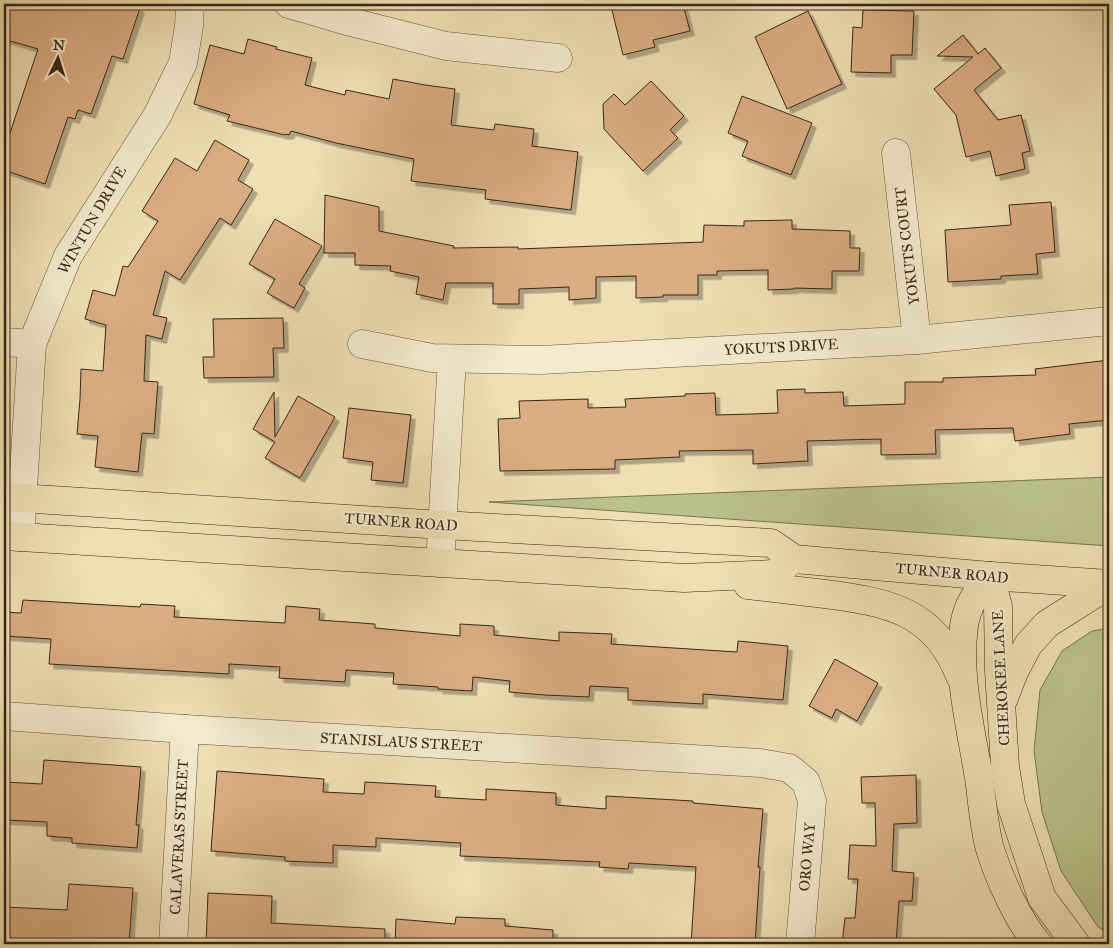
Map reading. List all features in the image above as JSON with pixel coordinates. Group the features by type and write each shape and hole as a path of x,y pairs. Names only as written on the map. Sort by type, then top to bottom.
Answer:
{"main road":[{"name":"TURNER ROAD","path":"13,498 442,525 771,543 794,559 1109,585"},
{"path":"12,537 684,578 858,598 906,613 927,626 943,644 955,662 964,687"},
{"path":"684,578 774,574 794,559"},
{"name":"CHEROKEE LANE","path":"990,576 972,598 964,625 962,655 964,687 990,848 1010,900 1038,944"},
{"name":"CHEROKEE LANE","path":"990,576 998,606 999,671 1005,766 1011,804 1042,898 1076,944"},
{"path":"1002,707 1017,665 1028,645 1047,624 1109,585"}],"street":[{"name":"WINTUN DRIVE","path":"12,537 13,498 32,344 68,256 157,116 183,63 190,4"},
{"path":"289,4 446,46 558,58"},
{"name":"YOKUTS COURT","path":"896,153 918,340"},
{"name":"YOKUTS DRIVE","path":"362,344 432,358 541,360 918,340 1109,321"},
{"path":"4,342 32,344"},
{"path":"440,563 452,359"},
{"name":"STANISLAUS STREET","path":"4,716 185,729 760,763 789,768 797,775"},
{"name":"CALAVERAS STREET","path":"173,944 185,729"},
{"name":"ORO WAY","path":"797,775 806,782 812,802 800,944"}],"green space":[{"path":"1109,477 1109,546 489,502"},
{"path":"1109,628 1109,933 1098,927 1061,871 1042,812 1034,751 1040,690 1062,651 1092,631"}],"building":[{"path":"4,4 127,4 140,8 123,59 112,56 91,114 78,110 75,119 68,117 45,184 4,170 4,134 9,136 38,49 4,39"},
{"path":"639,4 683,4 690,31 653,40 655,47 623,55 612,10"},
{"path":"863,10 914,11 912,55 891,55 891,73 851,72 853,27 862,28"},
{"path":"808,11 842,84 787,109 755,37"},
{"path":"963,35 978,54 985,48 1001,68 974,90 998,120 1021,115 1030,151 1022,153 1025,169 996,176 990,151 966,157 956,115 934,89 973,57 937,56"},
{"path":"248,39 277,47 276,49 312,58 305,85 345,95 346,90 389,99 393,79 455,89 451,125 494,130 495,124 534,129 532,146 578,152 571,210 485,199 486,190 411,181 414,159 336,143 291,131 289,135 285,135 227,121 230,115 194,104 210,45 244,54"},
{"path":"651,81 684,116 670,130 678,138 643,171 604,129 603,104 614,94 625,105"},
{"path":"742,96 812,123 791,175 742,156 748,141 728,133"},
{"path":"215,140 249,160 238,180 253,189 231,225 220,218 180,280 165,271 153,315 167,318 162,339 146,335 144,381 158,382 154,434 142,433 138,472 95,467 98,436 77,434 81,369 103,371 106,325 85,319 93,290 115,296 123,266 128,267 158,221 142,211 175,158 197,171"},
{"path":"325,195 379,207 379,231 454,246 453,248 518,247 518,249 703,242 704,225 744,226 744,221 792,220 792,229 850,231 850,248 860,248 859,271 832,271 832,289 794,288 768,290 768,270 717,271 717,275 698,275 698,295 663,295 663,297 636,298 636,276 596,277 596,298 569,300 569,287 519,289 519,304 493,304 493,283 446,283 443,300 416,294 419,277 390,271 391,266 355,265 355,253 324,253"},
{"path":"1051,202 1055,252 1036,254 1038,274 1001,276 1001,279 948,282 945,230 1011,225 1009,205"},
{"path":"275,219 322,246 299,284 305,288 294,308 267,293 275,279 249,264"},
{"path":"283,318 284,348 273,348 274,377 204,378 203,357 214,357 213,319"},
{"path":"1109,360 1109,420 1069,424 1070,434 1015,441 1013,428 935,430 936,454 881,455 881,439 807,441 808,461 753,464 753,450 679,451 680,457 615,460 615,469 500,471 498,419 520,418 519,401 588,399 588,408 626,407 625,399 715,393 716,415 778,413 777,390 805,389 805,393 843,392 844,406 905,404 905,382 943,382 943,378 1036,375 1035,369"},
{"path":"274,392 275,437 298,396 335,417 300,478 265,458 275,442 253,429"},
{"path":"349,408 411,415 403,483 371,480 373,462 343,458"},
{"path":"23,600 140,607 141,604 175,606 174,617 285,623 286,606 320,609 319,620 375,624 375,628 460,636 460,624 494,626 494,635 559,641 559,632 612,634 611,644 737,652 738,641 788,646 783,700 703,694 703,704 628,700 628,688 590,686 589,697 545,695 509,692 510,681 473,677 472,691 438,689 438,687 393,684 394,673 346,670 345,682 279,678 280,667 229,664 229,674 49,664 51,639 4,636 4,612 21,613"},
{"path":"835,659 878,683 857,721 836,709 832,718 809,706"},
{"path":"44,760 141,767 136,825 139,825 137,848 72,843 72,838 47,836 47,822 4,820 4,782 42,784"},
{"path":"217,771 324,779 323,792 364,794 365,782 436,786 435,797 486,800 486,789 556,793 556,805 606,809 606,796 693,801 693,803 763,809 758,867 760,867 755,944 691,944 696,867 629,863 628,869 599,867 600,862 460,856 461,843 376,838 376,847 333,845 333,863 285,861 285,857 211,851"},
{"path":"916,775 917,823 894,824 892,871 914,873 912,901 899,901 896,944 842,944 845,918 855,918 858,879 848,879 850,845 876,846 875,803 862,803 861,777"},
{"path":"69,884 133,888 129,944 4,944 5,907 67,910"},
{"path":"208,893 272,896 271,923 385,929 385,944 206,944"},
{"path":"456,917 505,919 505,926 553,930 553,944 395,944 396,919 455,924"}]}
